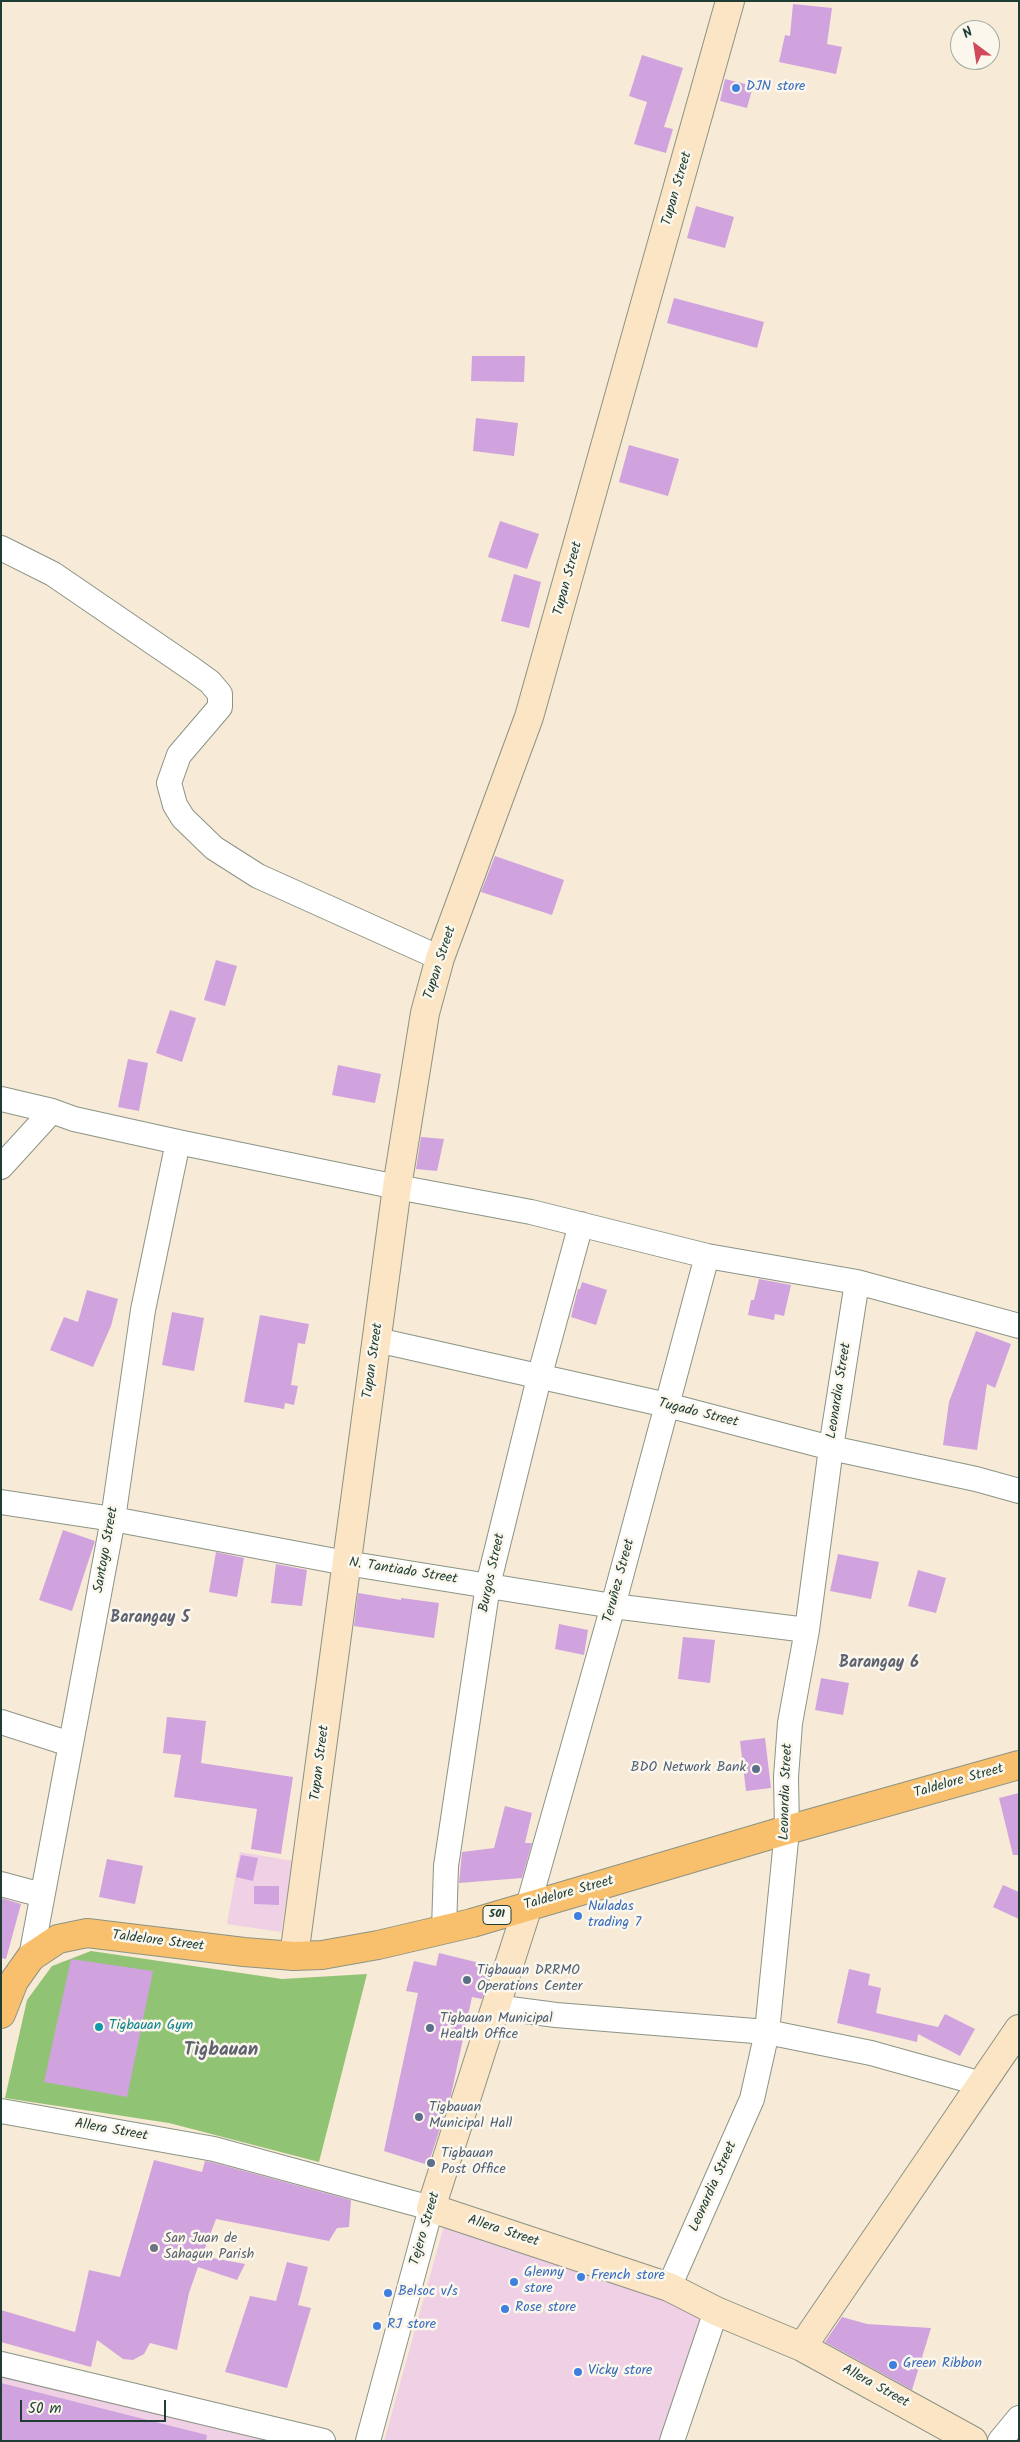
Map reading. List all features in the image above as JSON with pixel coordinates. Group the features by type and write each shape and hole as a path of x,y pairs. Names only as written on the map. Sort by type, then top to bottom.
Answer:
{"main road":[{"name":"Tupan Street","path":"294,1956 397,1187 423,1022 440,958 529,717 730,1"},
{"name":"Taldelore Street","path":"1,2014 14,1981 31,1957 58,1939 87,1933 244,1952 294,1956 332,1953 444,1930 787,1830 1019,1765"},
{"name":"Tejero Street","path":"431,2208 528,1906"},
{"path":"802,2347 1019,2029"},
{"name":"Allera Street","path":"431,2208 670,2287 716,2311 802,2347 973,2441"}],"street":[{"path":"1,548 53,574 192,669 210,682 220,694 220,707 179,755 168,783 175,805 182,818 214,848 258,876 440,958"},
{"path":"1,1099 52,1111 74,1119 178,1142 397,1187 531,1212 707,1256 857,1282 1019,1326"},
{"path":"1,1166 52,1111"},
{"name":"Santoyo Street","path":"31,1957 113,1519 143,1310 178,1142"},
{"name":"Burgos Street","path":"444,1930 446,1866 488,1586 539,1378 581,1224"},
{"name":"Teruñez Street","path":"528,1906 614,1606 707,1256"},
{"name":"Leonardia Street","path":"670,2287 752,2099 767,2032 787,1830 786,1777 790,1723 807,1630 857,1282"},
{"name":"Tugado Street","path":"377,1340 539,1378 667,1405 832,1448 976,1479 1019,1492"},
{"name":"N. Tantiado Street","path":"1,1502 113,1519 346,1563 488,1586 614,1606 807,1630"},
{"path":"1,1722 70,1744"},
{"path":"1,1884 42,1895"},
{"path":"495,2007 556,2015 767,2032 870,2053 982,2084"},
{"name":"Allera Street","path":"1,2111 214,2149 431,2208"},
{"name":"Tejero Street","path":"368,2441 431,2208"},
{"path":"672,2441 716,2311"},
{"path":"1,2364 323,2441"},
{"path":"1000,2441 1019,2418"}],"shaded area":[{"path":"240,1852 293,1861 281,1932 227,1924"},
{"path":"445,2222 705,2313 664,2441 384,2441"},
{"path":"1,2373 280,2441 1,2441"}],"green space":[{"path":"91,1951 282,1979 367,1974 319,2162 169,2123 5,2098 27,2000 52,1966"}],"building":[{"path":"793,4 832,8 827,44 842,47 836,74 779,62 785,35 790,36"},
{"path":"642,55 683,68 664,127 673,129 666,153 634,144 647,102 629,96"},
{"path":"725,79 753,86 747,108 720,101"},
{"path":"696,206 734,217 725,248 687,238"},
{"path":"674,298 764,322 757,348 667,323"},
{"path":"472,356 525,356 524,382 471,381"},
{"path":"476,418 518,423 514,456 473,451"},
{"path":"629,445 679,459 668,496 619,482"},
{"path":"500,521 539,534 527,569 488,557"},
{"path":"514,574 541,582 529,628 501,621"},
{"path":"495,856 564,880 552,915 481,892"},
{"path":"216,960 237,966 225,1006 204,1000"},
{"path":"170,1010 196,1018 182,1062 156,1053"},
{"path":"128,1059 148,1063 139,1111 118,1107"},
{"path":"338,1065 381,1074 375,1103 332,1095"},
{"path":"421,1137 444,1139 437,1171 416,1169"},
{"path":"759,1279 791,1285 784,1316 775,1314 774,1320 748,1315 751,1300 754,1300"},
{"path":"582,1282 607,1290 596,1325 571,1317 578,1289 580,1289"},
{"path":"87,1290 118,1299 111,1326 93,1367 50,1350 64,1317 78,1322"},
{"path":"172,1312 204,1318 194,1371 162,1365"},
{"path":"260,1315 309,1324 305,1344 298,1343 291,1385 298,1386 294,1405 285,1403 284,1409 244,1402"},
{"path":"976,1331 1011,1344 995,1388 987,1384 977,1450 943,1445 949,1402"},
{"path":"63,1530 95,1541 72,1611 39,1600"},
{"path":"216,1552 244,1558 237,1597 209,1592"},
{"path":"838,1554 879,1562 871,1599 830,1591"},
{"path":"276,1564 307,1570 302,1606 271,1603"},
{"path":"918,1570 946,1578 936,1613 908,1606"},
{"path":"358,1593 401,1600 401,1598 439,1603 434,1638 354,1626"},
{"path":"559,1624 588,1630 584,1655 555,1649"},
{"path":"683,1637 715,1640 710,1683 678,1679"},
{"path":"821,1678 849,1683 843,1715 815,1710"},
{"path":"167,1717 206,1721 201,1763 293,1777 281,1854 251,1849 257,1809 174,1797 181,1755 163,1753"},
{"path":"765,1738 771,1788 746,1791 740,1741"},
{"path":"1019,1793 1019,1855 1013,1855 999,1798"},
{"path":"505,1806 532,1813 525,1843 532,1843 522,1878 459,1883 462,1852 494,1848"},
{"path":"241,1855 258,1858 253,1881 236,1877"},
{"path":"107,1859 143,1866 135,1904 99,1897"},
{"path":"1003,1885 1019,1892 1019,1919 993,1907"},
{"path":"254,1886 279,1886 279,1905 254,1904"},
{"path":"1,1898 21,1904 6,1959 1,1958"},
{"name":"Tigbauan Municipal Hall","path":"439,1953 492,1966 482,1999 472,1997 451,2095 428,2165 384,2151 418,1993 406,1991 414,1961 436,1966"},
{"name":"Tigbauan Gym","path":"71,1959 153,1971 127,2097 44,2082"},
{"path":"849,1969 870,1974 868,1985 881,1988 876,2013 938,2027 945,2014 975,2029 960,2056 918,2034 917,2042 837,2023"},
{"path":"154,2160 202,2172 205,2161 211,2162 351,2200 349,2227 337,2228 329,2241 216,2219 202,2256 245,2264 237,2280 198,2267 189,2293 177,2350 150,2343 144,2354 133,2360 123,2359 97,2340 91,2367 1,2342 1,2310 75,2332 89,2270 120,2277"},
{"path":"287,2262 308,2267 298,2305 311,2308 287,2388 225,2372 250,2296 276,2301"},
{"name":"Green Ribbon","path":"842,2317 867,2324 931,2328 912,2390 825,2342"},
{"path":"1,2383 207,2435 206,2441 1,2441"}],"place":[{"name":"DJN store","path":"736,88"},
{"name":"BDO Network Bank","path":"756,1769"},
{"name":"Nuladas trading 7","path":"578,1916"},
{"name":"Tigbauan DRRMO Operations Center","path":"467,1980"},
{"name":"Tigbauan Gym","path":"99,2027"},
{"name":"Tigbauan Municipal Health Office","path":"430,2028"},
{"name":"Tigbauan Municipal Hall","path":"419,2117"},
{"name":"Tigbauan Post Office","path":"431,2163"},
{"name":"San Juan de Sahagun Parish","path":"154,2248"},
{"name":"French store","path":"581,2277"},
{"name":"Glenny store","path":"514,2282"},
{"name":"Belsoc v/s","path":"388,2293"},
{"name":"Rose store","path":"505,2309"},
{"name":"RJ store","path":"377,2326"},
{"name":"Green Ribbon","path":"893,2365"},
{"name":"Vicky store","path":"578,2372"}],"district":[{"name":"Barangay 5","path":"150,1619"},
{"name":"Barangay 6","path":"879,1664"},
{"name":"Tigbauan","path":"221,2052"}]}
